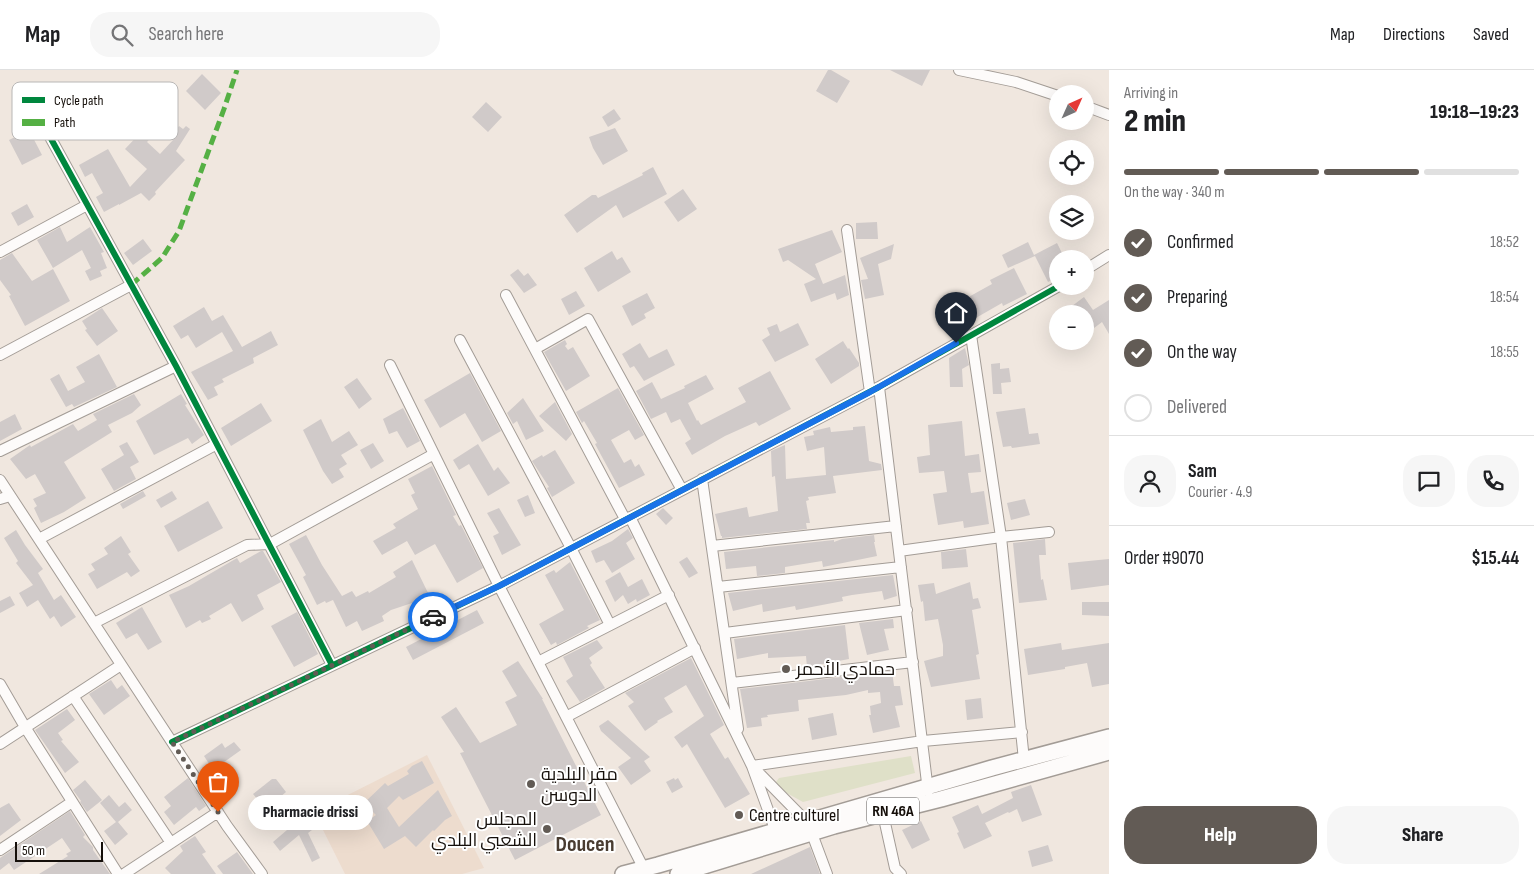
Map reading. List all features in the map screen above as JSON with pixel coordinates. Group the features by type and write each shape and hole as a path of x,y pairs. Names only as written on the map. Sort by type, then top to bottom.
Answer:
{"main road":[{"name":"RN 46A","path":"623,874 776,832 810,828 883,814 928,795 1024,760 1109,737"},
{"name":"RN 46A","path":"678,874 707,870 810,828 928,795 1109,752"}],"street":[{"path":"959,70 1016,82 1049,93"},
{"path":"1094,109 1109,115"},
{"path":"52,140 176,366 332,665"},
{"path":"0,252 87,205"},
{"path":"847,230 896,526 928,795"},
{"path":"1094,264 1109,254"},
{"path":"0,355 131,285"},
{"path":"172,742 499,586 874,390 1049,291"},
{"path":"506,295 628,518 740,737 776,832"},
{"path":"535,349 588,319 682,490"},
{"path":"971,334 1001,537 1024,760"},
{"path":"460,340 610,625"},
{"path":"390,365 499,586 644,869"},
{"path":"0,451 176,366"},
{"path":"39,539 217,444"},
{"path":"94,623 248,545 270,544 434,454"},
{"path":"702,479 740,737"},
{"path":"0,480 5,498 39,539 218,812 262,874"},
{"path":"712,546 896,526"},
{"path":"899,551 1049,532"},
{"path":"718,587 901,567"},
{"path":"538,662 668,595"},
{"path":"724,633 906,610"},
{"path":"566,717 695,648"},
{"path":"732,683 913,662"},
{"path":"0,744 121,665"},
{"path":"0,684 25,728 118,874"},
{"path":"73,696 171,843"},
{"path":"752,766 923,741 1022,732"},
{"path":"752,766 810,828 827,874"},
{"path":"0,850 72,802"},
{"path":"124,874 218,812"},
{"path":"883,814 895,868 901,874"}],"shaded area":[{"path":"427,755 484,868 462,874 345,874 314,812"}],"green space":[{"path":"911,756 915,773 803,802 783,791 776,782 779,778"}],"building":[{"path":"828,70 850,81 837,103 816,91"},
{"path":"890,70 930,70 922,86"},
{"path":"202,74 221,93 205,110 186,91"},
{"path":"486,102 502,117 488,132 472,117"},
{"path":"614,109 621,119 608,127 602,117"},
{"path":"179,126 183,129 186,126 190,129 176,151 185,160 155,192 156,194 149,201 141,193 104,212 96,197 103,193 92,173 85,177 79,165 108,149 130,187 147,169 125,149 134,140 149,140 147,142 160,154 173,140 178,140"},
{"path":"615,128 628,151 603,165 589,137"},
{"path":"9,140 34,140 42,155 22,165"},
{"path":"653,167 667,194 623,218 616,205 577,233 564,215 592,195 596,195 598,198 643,175 642,173"},
{"path":"683,189 697,209 678,222 664,202"},
{"path":"27,204 34,217 18,226 11,213"},
{"path":"877,222 878,239 856,239 856,223"},
{"path":"60,227 67,242 90,227 104,252 101,253 107,268 100,271 102,276 90,281 85,271 91,268 82,250 53,268 37,240"},
{"path":"832,230 842,252 815,264 823,284 845,275 849,295 837,300 835,293 811,302 804,284 816,279 788,260 783,262 778,249"},
{"path":"143,239 152,251 133,265 124,253"},
{"path":"1028,242 1034,255 1057,243 1060,250 1049,250 1048,282 1035,256 1008,268 1002,255"},
{"path":"894,244 891,259 878,264 884,295 865,299 861,280 868,279 860,258"},
{"path":"612,251 617,260 622,257 631,272 598,292 584,268"},
{"path":"12,253 32,281 53,269 70,301 25,326 9,296 11,295 0,280 0,260"},
{"path":"1014,268 1027,294 1003,306 1002,303 960,327 951,311 967,301 965,299 992,284 990,280"},
{"path":"518,269 524,276 528,273 537,285 524,293 510,275"},
{"path":"576,291 585,306 569,315 561,299"},
{"path":"647,293 655,308 644,314 646,318 632,326 622,306"},
{"path":"1084,297 1090,305 1073,305"},
{"path":"1109,300 1109,334 1102,322 1094,328 1094,309"},
{"path":"204,307 212,321 223,315 242,347 271,331 278,345 253,358 254,363 222,379 224,382 214,387 218,395 208,400 191,372 233,351 222,332 196,348 188,335 181,339 173,326"},
{"path":"102,308 118,331 97,346 85,330 87,329 82,321"},
{"path":"798,323 809,345 775,362 762,340 770,335 767,328 777,324 780,332"},
{"path":"565,340 567,344 565,346 568,350 573,347 590,376 566,391 544,352"},
{"path":"843,341 859,363 859,366 831,384 815,359"},
{"path":"640,343 649,358 667,349 675,365 644,381 634,366 630,368 622,354"},
{"path":"965,348 969,365 962,369 963,387 950,387 949,358"},
{"path":"99,354 117,387 74,407 72,404 66,407 50,379 59,374 68,391 85,382 76,367"},
{"path":"1000,363 1000,369 1009,368 1011,382 1001,383 1002,394 993,394 991,364"},
{"path":"770,371 791,409 759,426 756,422 725,436 692,455 685,443 691,439 680,419 671,423 666,412 651,419 636,391 652,382 661,399 685,388 684,386 706,375 714,389 688,403 701,425 746,402 738,388"},
{"path":"470,373 501,431 482,442 465,413 440,428 424,400"},
{"path":"357,378 372,399 359,409 344,387"},
{"path":"618,388 644,435 635,440 629,430 611,440 624,463 631,459 635,467 639,464 645,475 619,488 595,444 597,443 584,421 582,423 576,412"},
{"path":"134,394 141,405 132,413 108,425 112,432 64,462 86,498 64,512 41,523 34,508 37,506 33,499 46,493 35,474 26,479 10,459 30,445 31,447 73,424 78,431 97,420 93,414"},
{"path":"181,394 187,404 185,405 204,435 192,444 188,438 154,455 136,421"},
{"path":"523,398 544,431 526,440 517,421 513,424 507,413"},
{"path":"555,402 572,434 566,441 539,416"},
{"path":"261,403 272,421 231,446 221,428"},
{"path":"403,408 420,441 407,448 397,431 389,434 383,419"},
{"path":"1025,408 1029,434 1038,433 1040,444 1012,448 1011,446 1003,447 996,412"},
{"path":"15,414 22,429 0,441 0,422"},
{"path":"321,419 332,442 349,431 358,445 341,455 347,464 339,469 344,477 332,484 323,471 303,430"},
{"path":"962,421 965,456 979,454 981,472 968,473 971,493 984,491 989,524 964,528 963,521 938,525 933,494 947,492 944,471 919,473 917,457 930,455 928,425"},
{"path":"865,426 869,461 881,464 882,470 833,476 836,493 808,497 809,500 806,501 810,523 806,523 807,529 722,538 715,514 747,507 749,517 778,511 775,476 772,477 771,451 785,445 786,479 826,475 824,447 807,451 804,437 814,435 813,431 830,427 831,432 853,430 853,427"},
{"path":"127,442 139,462 130,467 136,479 114,491 101,469 124,455 119,446"},
{"path":"373,443 384,461 371,469 360,450"},
{"path":"478,444 494,471 498,467 510,483 488,496 469,464 459,470 453,460"},
{"path":"555,450 575,483 552,497 547,488 549,487 532,461"},
{"path":"432,466 456,515 453,516 459,526 461,525 483,568 457,583 435,544 415,555 407,541 382,555 373,541 396,528 393,524 418,509 411,495 415,493 408,479"},
{"path":"143,491 146,496 123,509 120,504"},
{"path":"172,491 177,499 161,508 156,500"},
{"path":"528,495 535,513 525,517 517,500"},
{"path":"1025,499 1030,515 1011,520 1007,503"},
{"path":"208,501 223,528 178,552 164,526"},
{"path":"499,508 521,545 502,555 493,536 499,533 487,513"},
{"path":"663,508 673,518 666,525 656,514"},
{"path":"628,529 633,538 626,543 635,559 612,573 604,560 596,563 591,551 612,541"},
{"path":"16,530 43,569 38,573 54,600 61,595 76,617 61,627 54,616 50,619 38,600 27,607 19,593 33,585 16,563 18,561 4,538"},
{"path":"306,535 342,596 352,591 356,597 368,591 369,593 396,577 393,572 412,560 430,597 391,610 382,616 384,621 362,631 357,621 346,627 333,600 317,605 303,577 306,575 289,544"},
{"path":"874,535 877,556 823,567 822,561 785,567 785,573 757,576 756,566 726,569 724,552 834,540 834,542 842,539"},
{"path":"121,536 131,552 128,554 140,571 131,577 127,572 97,589 88,574 95,570 91,564 108,554 104,548"},
{"path":"1045,539 1046,555 1039,555 1041,580 1043,579 1047,600 1019,603 1013,543"},
{"path":"966,549 968,567 942,569 941,552"},
{"path":"263,551 281,582 257,595 264,609 242,622 231,603 209,616 211,619 202,623 200,620 186,628 169,595 189,586 237,558 240,563"},
{"path":"687,557 698,573 689,578 679,562"},
{"path":"1109,559 1109,585 1071,590 1068,563"},
{"path":"570,562 600,620 557,645 556,642 551,645 539,624 564,610 545,575 554,570 556,573"},
{"path":"620,572 628,587 642,579 650,595 637,602 636,599 628,604 623,595 615,602 605,581"},
{"path":"893,575 897,596 884,600 882,591 852,595 842,597 843,601 796,610 795,606 763,612 762,604 733,611 728,593"},
{"path":"970,582 973,599 978,598 981,608 972,610 979,654 976,655 980,679 931,687 924,661 943,656 943,645 938,619 925,621 923,601 921,602 918,585 934,583 936,594"},
{"path":"10,596 15,605 0,613 0,601"},
{"path":"1082,602 1109,602 1109,616 1082,615"},
{"path":"142,607 162,642 148,650 137,633 126,639 116,623"},
{"path":"477,610 484,623 413,660 406,647"},
{"path":"297,612 318,654 294,667 271,626"},
{"path":"893,619 894,628 884,629 889,650 867,655 859,623"},
{"path":"845,625 849,659 807,667 806,656 768,658 768,653 737,659 734,639"},
{"path":"597,640 603,648 589,658 592,663 590,665 605,688 580,702 566,681 573,676 563,657"},
{"path":"1061,643 1062,650 1109,643 1109,684 1092,687 1087,663 1028,675 1024,649"},
{"path":"691,658 724,725 710,734 725,759 728,757 750,794 725,808 687,744 682,748 674,737 704,716 686,685 664,698 673,712 657,721 645,731 628,706 634,702 625,693"},
{"name":"مقر البلدية الدوسن","path":"518,661 543,699 601,815 515,860 460,753 464,752 441,717 456,707 480,743 517,725 505,702 517,696 502,671"},
{"path":"892,671 894,686 900,686 903,705 895,706 900,727 873,733 869,715 871,715 870,706 881,703 880,692 868,693 868,690 846,695 798,700 799,711 767,715 768,717 761,718 762,726 747,728 740,689"},
{"path":"111,680 117,689 122,685 130,696 104,715 89,694"},
{"path":"981,698 983,718 967,720 965,700"},
{"path":"67,709 75,720 58,733 63,740 61,741 79,762 65,773 35,730"},
{"path":"833,713 837,735 812,740 808,718"},
{"path":"608,720 650,757 644,761 651,771 631,785 618,767 631,758 601,731 599,726"},
{"path":"234,742 241,750 213,770 204,756 222,743 225,748"},
{"path":"422,761 434,783 403,800 399,796 387,808 399,827 438,790 452,816 433,830 416,847 405,836 384,849 367,821 376,815 364,803 385,783 388,786 409,774 407,771 412,766"},
{"path":"188,778 206,806 199,811 196,807 174,825 164,812 171,806 164,797"},
{"path":"674,778 675,780 678,778 683,787 672,793 666,782"},
{"path":"272,779 276,779 286,792 266,809 253,794"},
{"path":"85,780 102,800 87,812 73,790"},
{"path":"1031,785 1042,815 1022,822 1017,809 1008,812 985,823 992,836 964,849 952,817 978,805 982,814 1013,798 1011,792"},
{"path":"109,795 119,807 125,802 132,810 118,822 128,834 115,845 104,831 116,822 100,803"},
{"path":"9,803 21,820 0,836 0,808"},
{"path":"70,811 85,835 83,837 93,847 93,850 110,874 39,874 68,856 66,854 71,851 62,838 14,870 9,863 0,870 0,858"},
{"path":"301,816 312,830 308,833 320,858 312,862 299,835 280,851 273,842"},
{"path":"921,821 930,840 912,849 902,830"},
{"path":"195,836 206,852 202,854 216,874 171,874 165,868 183,851 180,846"},
{"path":"1048,845 1053,861 1032,867 1028,851"},
{"path":"810,847 820,874 751,874"},
{"path":"237,852 253,874 223,874 217,866"}],"marked path":[{"path":"131,285 162,258 179,231 237,70"}],"cycle path":[{"path":"52,140 176,366 332,665"},
{"path":"172,742 499,586 879,387 1049,292"}],"way so far":[{"path":"218,812 172,742 433,617"}],"place":[{"name":"حمادي الأحمر","path":"786,669"},
{"name":"مقر البلدية الدوسن","path":"531,784"},
{"name":"Pharmacie drissi","path":"218,812"},
{"name":"Centre culturel","path":"739,815"},
{"name":"المجلس الشعبي البلدي","path":"547,829"}],"district":[{"name":"Doucen","path":"585,844"}],"route":[{"path":"433,617 499,586 870,392 956,343"}]}
